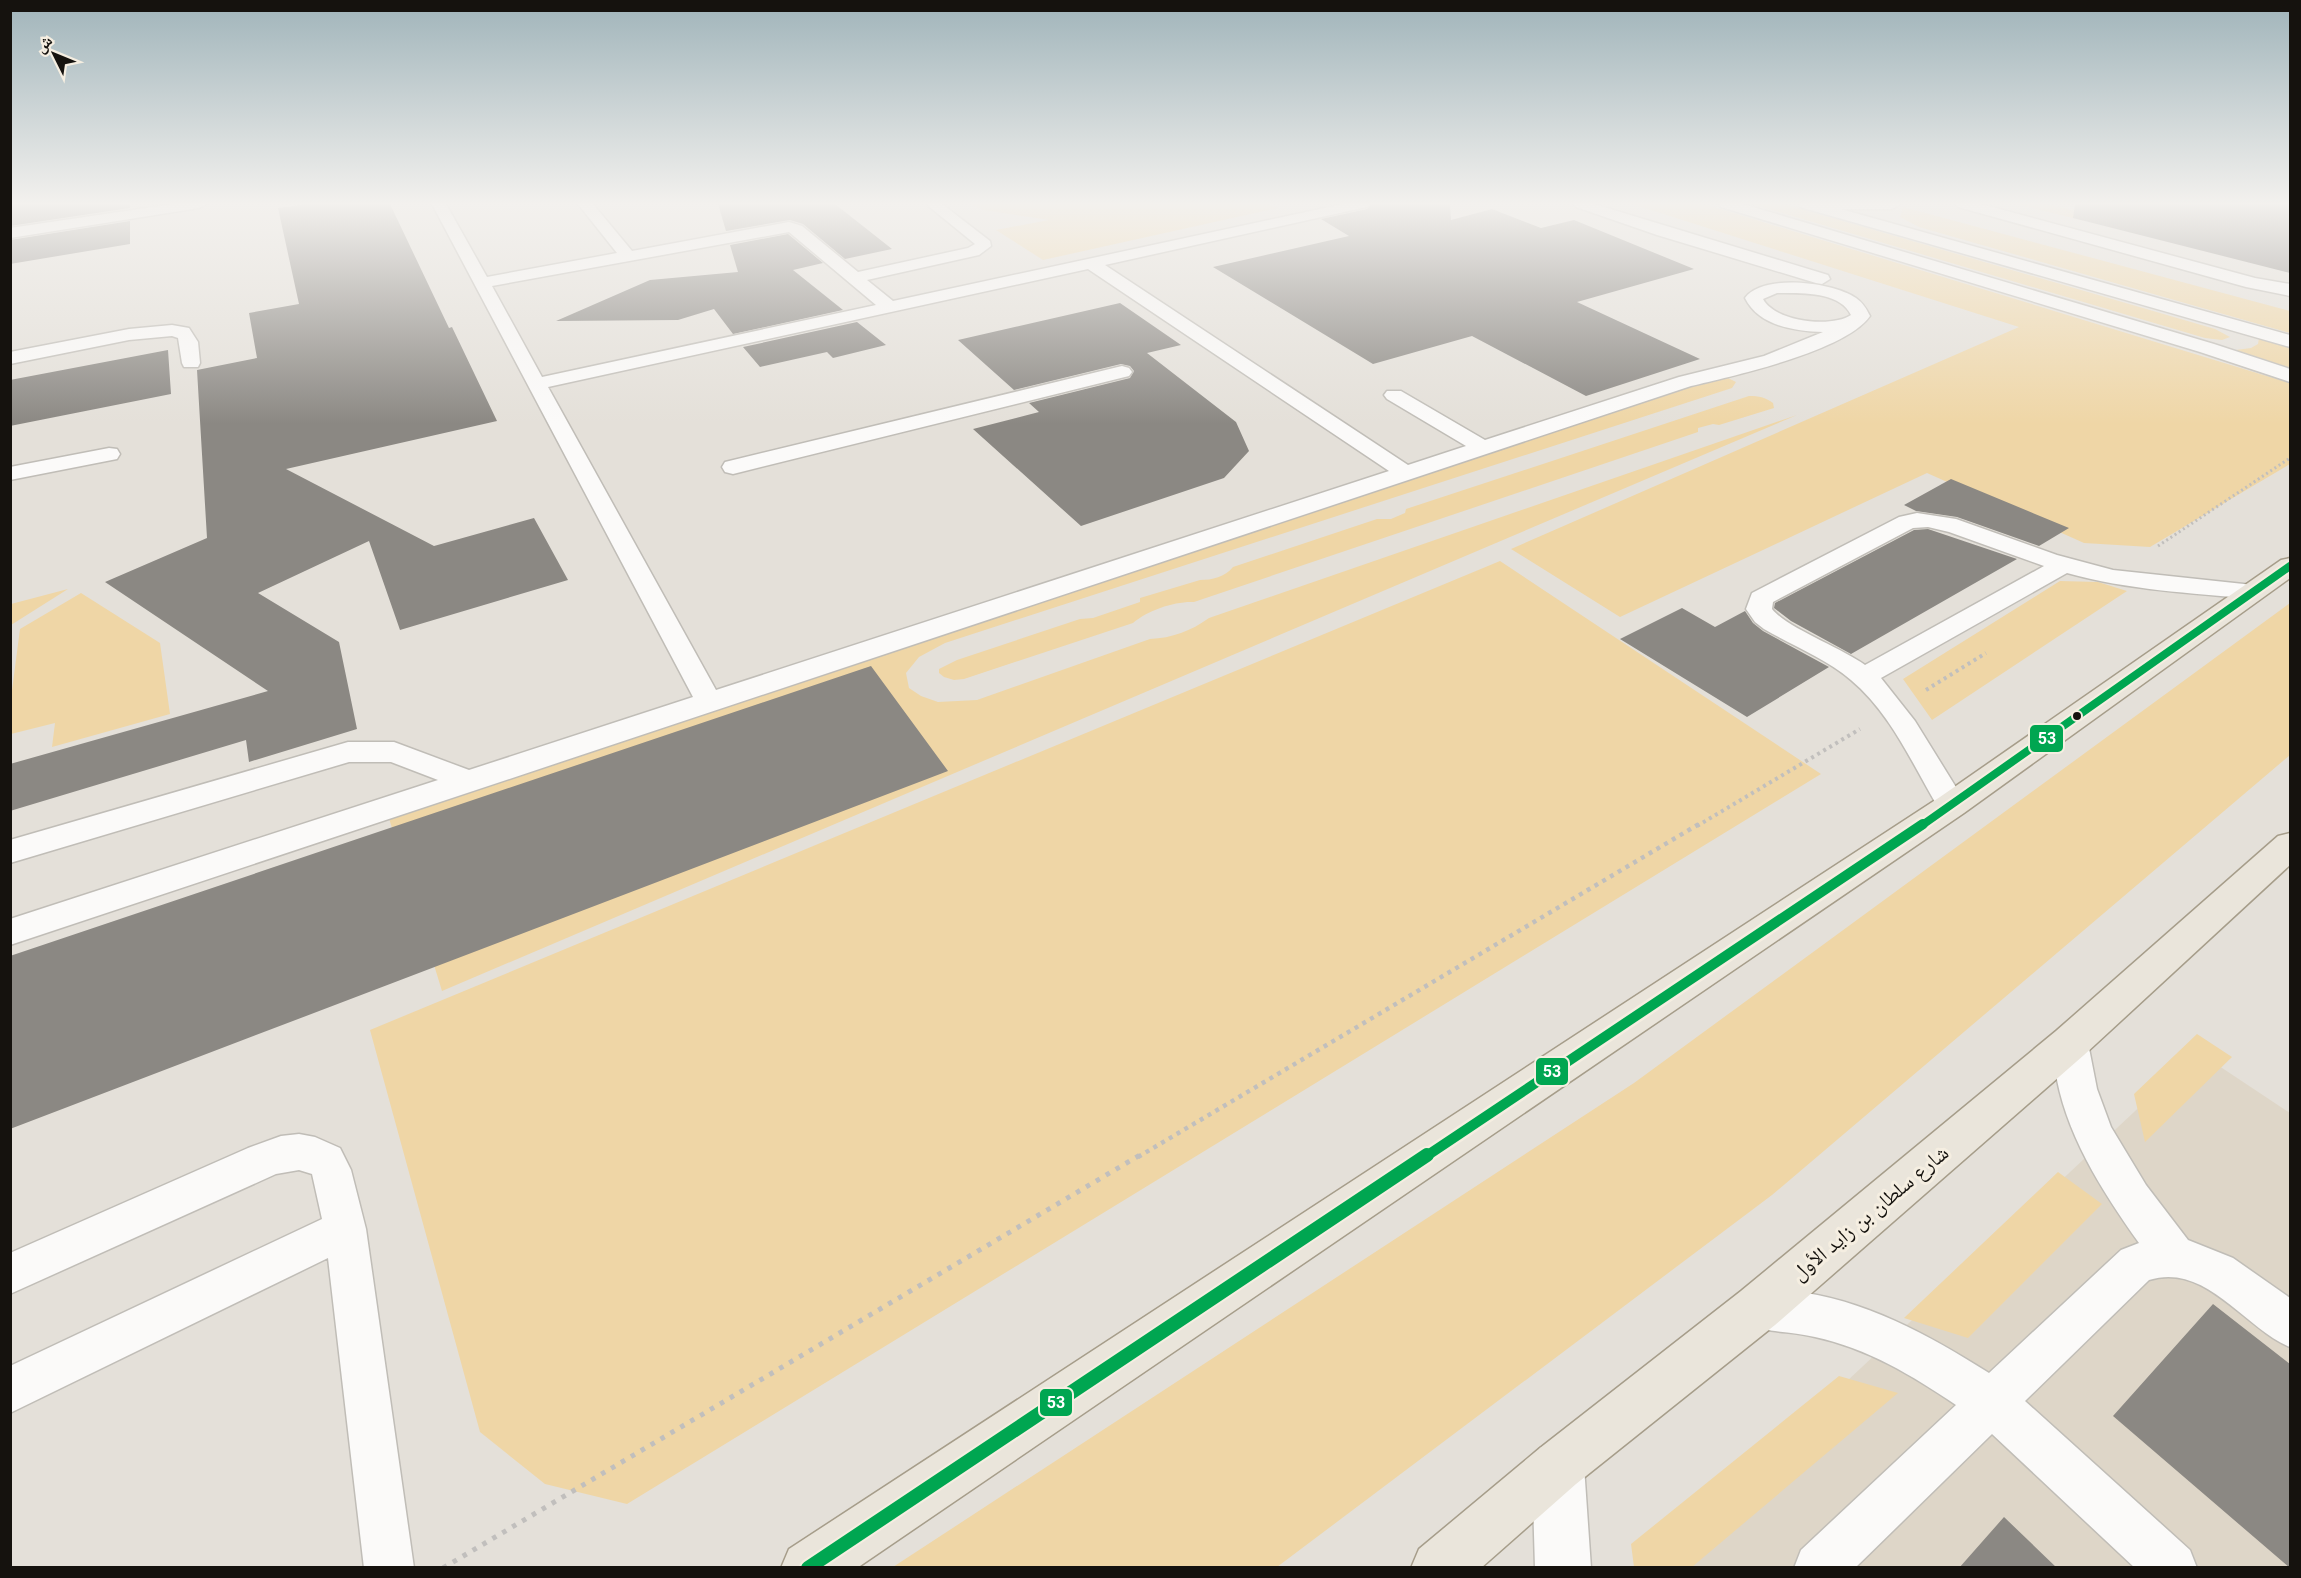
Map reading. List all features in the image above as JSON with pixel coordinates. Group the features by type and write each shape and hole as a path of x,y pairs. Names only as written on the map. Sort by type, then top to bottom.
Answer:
{"main road":[{"path":"808,1568 1952,805 2290,566"},
{"name":"شارع سلطان بن زايد الأول","path":"1438,1568 1558,1466 1758,1308 2070,1043 2290,845"}],"street":[{"path":"1972,278 2206,348 2290,376"},
{"path":"2069,278 2290,341"},
{"path":"2233,278 2290,290"},
{"path":"2206,348 2238,349 2248,347 2253,343 2252,337 2236,326"},
{"path":"1558,1466 1563,1568"}],"lane":[{"path":"479,278 709,702"},
{"path":"482,283 510,278"},
{"path":"854,278 889,307"},
{"path":"536,384 1024,278"},
{"path":"1113,278 1406,473"},
{"path":"1742,278 1745,291 1757,306 1780,319 1810,326 1850,324"},
{"path":"1686,381 1727,372 1812,345 1861,316 1860,310 1850,297 1819,278"},
{"path":"10,932 1686,381 1744,357 1764,338 1755,298 1766,290 1790,287 1833,294 1854,304"},
{"path":"10,358 173,330 182,332 186,336 191,363"},
{"path":"733,467 1122,372"},
{"path":"1394,395 1484,448"},
{"path":"10,474 109,454"},
{"path":"1952,805 1893,710 1863,677 1845,662 1764,617 1759,609 1761,598 1915,520 1946,523 2063,565 2111,577 2253,592"},
{"path":"1863,677 2063,565"},
{"path":"10,852 348,752 394,752 469,781"},
{"path":"2070,1043 2078,1088 2096,1140 2128,1196 2175,1257"},
{"path":"10,1274 281,1154 299,1152 315,1155 326,1161 331,1170 345,1229 389,1568"},
{"path":"10,1390 345,1229"},
{"path":"1819,1568 2136,1264 2151,1257 2175,1257 2196,1262 2219,1273 2290,1324"},
{"path":"1758,1308 1815,1315 1874,1333 1933,1363 1991,1401 2172,1568"}],"path":[{"path":"2111,577 2290,458"},
{"path":"443,1568 1893,710 1992,649"}],"shaded area":[{"path":"1864,278 1945,278 2290,383 2290,464 2150,547 2084,543 1927,473 1620,617 1511,549 2019,327"},
{"path":"2001,278 2038,278 2215,329 2230,337 2222,340 2205,338"},
{"path":"2096,278 2166,278 2290,311 2290,333"},
{"path":"2259,338 2290,347 2290,371 2228,351 2251,348 2258,344"},
{"path":"1724,376 1736,382 1732,388 945,643 919,657 906,673 909,688 921,696 938,702 977,700 1150,639 1181,633 1209,618 1797,415 442,991 388,815"},
{"path":"1749,396 1767,399 1773,403 1774,408 1719,425 1713,424 1698,428 1698,432 1194,602 1162,607 1133,623 964,679 954,680 939,673 939,669 957,660 1080,619 1093,618 1140,602 1140,598 1218,577 1233,567 1377,519 1391,519 1405,513 1406,509"},
{"path":"1500,561 1821,774 627,1504 545,1484 480,1432 370,1030"},
{"path":"2060,581 2098,582 2127,591 1932,720 1903,679"},
{"path":"68,589 11,625 11,604"},
{"path":"81,593 160,643 170,714 52,747 55,723 11,734 11,698 20,629"},
{"path":"2290,603 2290,755 1772,1195 1277,1567 893,1567 1634,1083"},
{"path":"2197,1034 2232,1057 2145,1142 2134,1094"},
{"path":"2198,1052 2290,1113 2290,1567 1651,1568 1653,1563"},
{"path":"2058,1172 2102,1204 1968,1338 1904,1318"},
{"path":"1839,1376 1898,1393 1692,1567 1634,1567 1631,1544"}],"building":[{"path":"293,278 425,278 449,328 452,327 497,421 286,469 434,546 534,518 568,580 400,630 369,541 258,593 339,642 357,729 249,762 246,740 10,811 10,764 268,691 105,582 207,538 197,370 257,358 249,313 299,304"},
{"path":"676,278 803,278 843,310 733,334 714,309 678,320 556,321 650,280"},
{"path":"1231,278 1663,278 1577,302 1700,359 1586,396 1472,336 1373,364"},
{"path":"1120,303 1181,345 1147,353 1236,422 1249,451 1224,478 1081,526 973,429 1039,412 1029,403 1130,378 1134,371 1130,366 1121,364 1014,390 958,340"},
{"path":"857,322 886,345 833,358 827,352 760,367 743,347"},
{"path":"168,350 171,394 10,426 10,380"},
{"path":"1951,479 2069,528 2039,546 1957,517 1916,511 1904,505"},
{"path":"1928,529 2017,559 1851,654 1791,621 1774,608 1775,603 1914,530"},
{"path":"1682,608 1715,627 1745,611 1753,623 1763,631 1829,667 1747,717 1620,639"},
{"path":"871,666 948,771 10,1129 10,956"},
{"path":"2213,1304 2290,1364 2290,1568 2113,1416"},
{"path":"2004,1517 2057,1568 1959,1568"}],"transit line":[{"name":"53","path":"808,1568 1952,805 2290,566"}]}
